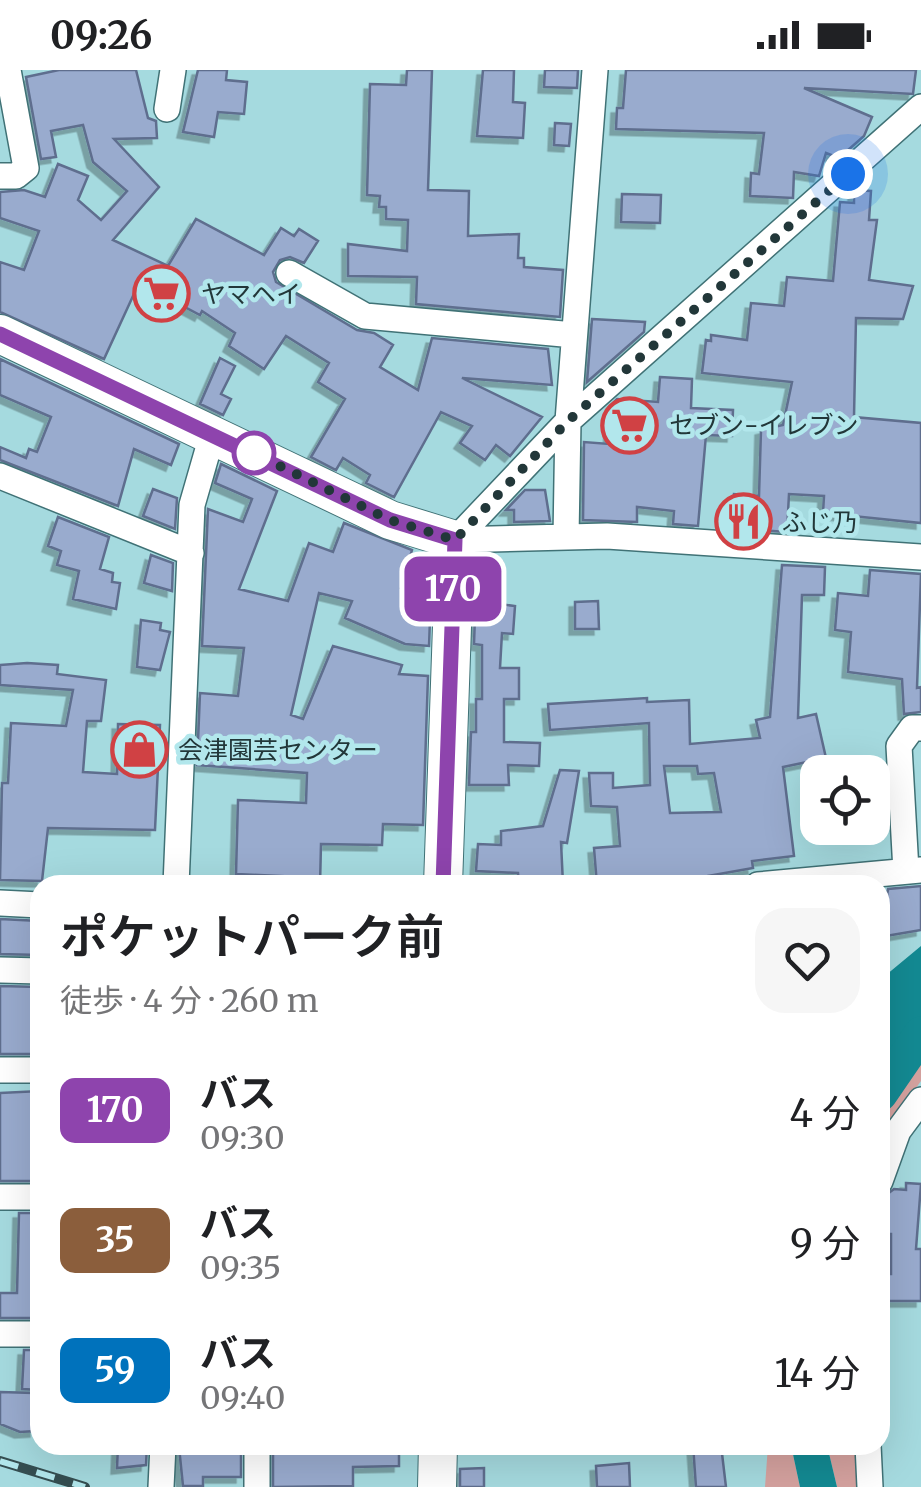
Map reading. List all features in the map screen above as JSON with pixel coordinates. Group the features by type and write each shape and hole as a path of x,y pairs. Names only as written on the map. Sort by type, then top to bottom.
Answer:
{"main road":[{"path":"0,334 213,432 390,520 455,540 443,875"},
{"path":"437,1487 438,1455"}],"street":[{"path":"0,176 16,176 26,168 8,70"},
{"path":"167,108 173,70"},
{"path":"566,537 568,421 594,70"},
{"path":"455,540 568,421 921,107"},
{"path":"289,273 365,316 574,336"},
{"path":"176,875 193,490 213,432"},
{"path":"0,476 191,553"},
{"path":"455,540 566,537 921,557"},
{"path":"869,875 914,871 898,746 912,728 921,728"},
{"path":"0,903 30,904"},
{"path":"0,970 30,971"},
{"path":"0,1070 30,1070"},
{"path":"890,1152 898,1130 921,1100"},
{"path":"0,1197 30,1197"},
{"path":"0,1334 30,1334"},
{"path":"161,1487 163,1455"},
{"path":"257,1455 257,1487"},
{"path":"868,1455 870,1487"}],"shaded area":[{"path":"921,1020 921,1081 890,1132 890,1060"},
{"path":"767,1455 793,1455 800,1487 765,1487"},
{"path":"829,1455 859,1455 861,1487 837,1487"}],"water":[{"path":"921,946 921,1020 890,1060 890,972"},
{"path":"793,1455 829,1455 837,1487 800,1487"}],"building":[{"path":"59,70 136,70 148,118 156,121 157,138 114,139 159,187 113,240 168,266 196,219 264,255 281,228 294,236 299,229 318,241 304,263 290,257 280,260 273,272 276,282 357,330 374,333 393,345 380,367 418,390 432,338 548,349 552,385 462,378 542,417 510,456 496,445 485,460 460,443 472,426 441,412 394,497 366,483 370,475 343,458 336,470 311,457 345,399 318,382 329,363 286,336 264,369 229,346 235,333 202,311 200,315 139,283 104,359 0,312 0,262 24,270 39,231 0,218 0,192 24,190 45,197 58,164 88,176 78,200 101,220 127,191 93,162 83,125 51,131 56,157 41,159 26,77"},
{"path":"198,70 227,70 226,80 247,82 244,114 218,112 214,137 183,132"},
{"path":"407,70 432,70 428,190 469,191 468,236 519,234 518,258 524,258 524,267 563,270 560,317 416,304 417,277 348,276 348,244 407,251 408,220 386,219 386,207 379,207 380,196 367,195 370,84 406,85"},
{"path":"483,70 514,70 513,102 525,103 523,138 477,136"},
{"path":"545,70 578,70 577,88 544,87"},
{"path":"626,70 916,70 913,94 804,88 872,117 864,136 839,158 826,153 819,176 794,172 793,198 750,196 751,173 759,174 764,133 616,129 617,108 623,108"},
{"path":"555,123 571,124 569,146 554,145"},
{"path":"854,190 871,191 869,220 877,220 869,280 913,286 903,319 856,318 854,417 921,423 921,523 823,513 824,496 789,494 787,532 732,528 734,494 759,496 761,430 783,425 792,382 702,373 706,340 711,341 711,335 747,340 751,303 784,306 787,277 833,281 840,202 854,203"},
{"path":"622,194 661,195 660,223 621,222"},
{"path":"592,319 645,322 644,332 587,382"},
{"path":"220,358 235,366 221,394 231,399 223,415 200,404"},
{"path":"0,359 179,444 171,465 134,449 118,506 0,460 0,447 26,458 29,449 37,452 51,417 0,395"},
{"path":"660,377 692,379 691,408 733,410 732,436 706,435 698,526 673,524 674,511 637,507 637,522 583,520 584,442 609,444 612,404 617,399 658,402"},
{"path":"221,464 277,491 239,589 288,601 309,543 333,552 344,523 412,550 401,588 431,593 429,646 405,644 345,618 352,601 319,593 291,715 303,719 333,646 402,665 399,674 428,676 423,825 383,824 382,845 321,844 320,875 236,874 238,800 306,803 307,773 197,765 200,693 238,696 244,648 202,646 208,509 243,522 252,499 215,483"},
{"path":"153,489 177,498 175,529 143,516"},
{"path":"525,490 545,490 550,521 514,522 514,510 506,510"},
{"path":"58,517 109,537 100,569 113,573 112,582 120,583 116,609 73,599 79,571 57,565 61,551 48,546"},
{"path":"151,555 173,563 172,591 144,583"},
{"path":"477,560 502,562 499,604 515,606 513,634 502,633 500,668 519,668 519,699 504,699 504,742 540,743 539,766 508,765 509,785 469,785 471,732 476,732 476,699 482,699 482,645 474,644"},
{"path":"782,565 825,567 824,595 802,595 798,718 816,714 825,755 800,755 800,763 783,767 794,856 752,861 753,868 714,875 596,875 594,848 620,846 617,807 591,806 589,773 613,773 613,788 650,785 649,723 550,730 548,704 647,698 647,702 689,700 690,744 760,738 756,720 770,717","holes":["664,766 697,766 698,774 714,773 721,812 670,813"]},
{"path":"870,570 921,574 917,688 921,687 921,712 904,714 902,679 848,672 851,632 835,630 838,593 868,596"},
{"path":"598,601 599,629 575,629 575,602"},
{"path":"141,620 161,623 160,630 170,632 160,670 137,667"},
{"path":"0,665 58,665 57,674 106,680 101,721 87,721 83,772 117,774 118,724 160,725 155,830 48,828 43,875 30,875 30,881 0,880 2,783 8,783 11,723 66,726 73,690 0,685"},
{"path":"560,770 579,771 567,843 561,842 563,875 476,871 478,844 501,845 501,831 543,826"},
{"path":"921,886 921,930 890,935 890,889"},
{"path":"0,919 30,920 30,955 0,954"},
{"path":"0,986 30,987 30,1054 0,1054"},
{"path":"30,1092 30,1181 0,1181 0,1093"},
{"path":"906,1183 921,1184 916,1249 921,1249 921,1301 890,1301 890,1192 906,1190"},
{"path":"19,1213 30,1213 30,1318 0,1318 0,1293 17,1293"},
{"path":"24,1350 30,1350 30,1389 22,1389"},
{"path":"0,1392 30,1393 30,1431 20,1432 0,1424"},
{"path":"118,1455 146,1455 146,1465 117,1468"},
{"path":"180,1455 241,1455 241,1477 203,1477 203,1486 183,1486"},
{"path":"273,1455 399,1455 399,1466 353,1467 353,1486 273,1487"},
{"path":"694,1455 722,1455 726,1487 696,1487"},
{"path":"629,1463 630,1487 597,1487 596,1466"},
{"path":"484,1468 484,1487 460,1487 460,1469"}],"waterway":[{"path":"890,1079 921,1034"}],"railway":[{"path":"0,1461 85,1487"}],"bus line":[{"name":"170","path":"0,334 213,432 390,520 455,540 443,875"}],"place":[{"name":"ヤマヘイ","path":"162,294"},
{"name":"セブン-イレブン","path":"630,425"},
{"name":"ふじ乃","path":"743,522"},
{"name":"会津園芸センター","path":"139,750"}],"route":[{"path":"254,453 243,448 390,520 455,540 568,421 848,174"}]}
